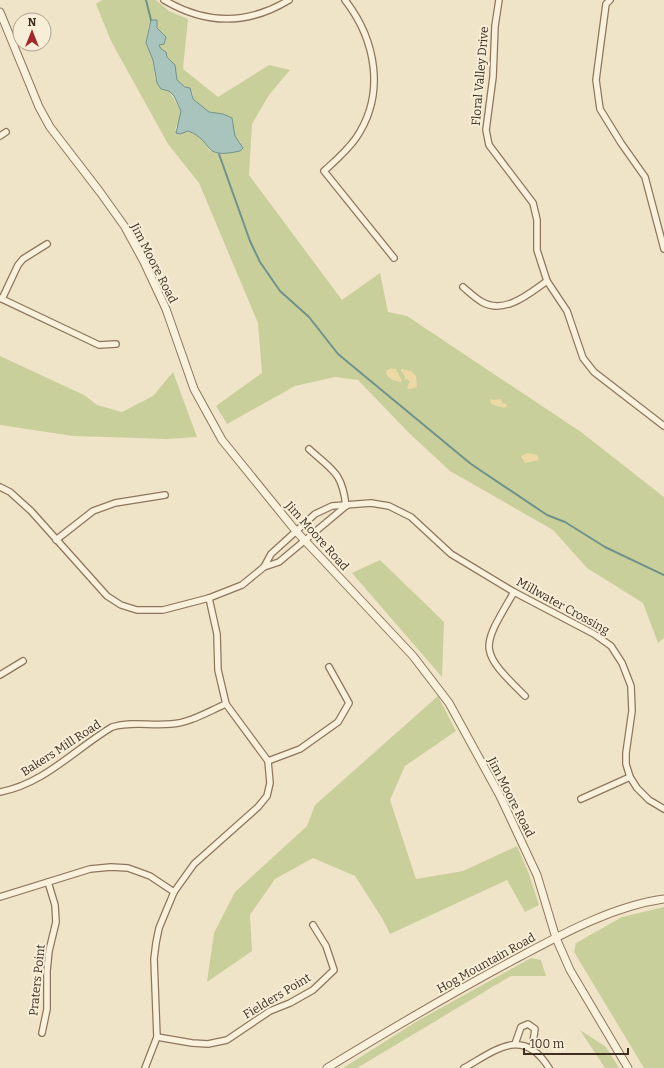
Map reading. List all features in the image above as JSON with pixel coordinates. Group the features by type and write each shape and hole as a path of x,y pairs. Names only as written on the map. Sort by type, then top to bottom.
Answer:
{"street":[{"path":"164,0 190,13 215,19 244,18 272,10 289,0"},
{"path":"345,0 363,27 370,45 374,71 372,98 366,118 357,137 342,155 324,171 394,258"},
{"name":"Floral Valley Drive","path":"499,0 495,26 493,77 486,130 489,146 534,203 537,220 537,250 547,280 567,311 583,358 594,372 664,426"},
{"path":"610,0 605,12 596,80 600,109 644,177 664,249"},
{"name":"Jim Moore Road","path":"0,12 39,107 50,127 125,227 144,262 166,309 194,389 222,440 296,530 413,656 449,703 500,796 537,875 556,938 570,970 628,1068"},
{"path":"0,136 6,132"},
{"path":"47,244 23,259 18,265 1,298 99,345 116,344"},
{"path":"463,287 483,303 501,306 519,301 547,280"},
{"path":"0,487 10,492 31,511 93,583 107,596 121,605 137,610 163,610 209,598 242,585 264,567 279,562 346,506 344,487 338,475 309,449"},
{"path":"56,540 93,511 115,503 165,495"},
{"name":"Millwater Crossing","path":"264,567 271,554 296,530 315,514 326,508 332,506 371,503 389,506 411,517 451,554 514,592 594,634 611,646 622,663 631,686 632,711 626,753 626,764 630,777 637,788 649,800 664,809"},
{"path":"514,592 493,627 489,641 489,651 492,662 499,671 525,696"},
{"path":"145,1068 157,1037 154,959 156,943 159,928 174,892 194,864 258,807 267,796 270,783 268,761 226,704 219,676 217,634 209,598"},
{"path":"0,675 23,661"},
{"path":"268,761 300,749 338,722 349,703 329,667"},
{"name":"Bakers Mill Road","path":"0,792 22,786 40,777 112,728 125,723 171,724 188,720 226,704"},
{"path":"581,799 630,777"},
{"path":"0,897 90,869 111,867 128,868 150,876 174,892"},
{"name":"Praters Point","path":"42,1033 47,1009 47,971 49,952 56,922 55,905 48,882"},
{"name":"Hog Mountain Road","path":"328,1068 473,982 556,938 581,926 644,902 664,899"},
{"name":"Fielders Point","path":"157,1037 192,1044 208,1044 228,1040 270,1010 290,1003 313,990 334,970 326,946 313,925"},
{"path":"515,1044 521,1027 528,1024 535,1029 532,1049"},
{"path":"464,1068 502,1047 515,1044 532,1049 543,1058 549,1068"}],"green space":[{"path":"102,0 156,0 169,11 188,19 183,69 218,97 269,65 290,70 269,95 252,124 249,175 342,300 380,273 388,312 407,316 581,432 664,497 664,638 658,643 643,603 587,568 553,530 450,471 409,433 358,380 335,377 295,386 227,424 216,406 262,373 258,323 199,183 168,144 111,41 96,4","holes":["157,20 159,46 173,64 177,80 192,92 193,99 209,112 223,114 232,119 235,137 241,143 210,151 196,134 175,130 181,116 181,111 169,91 161,89 155,77 153,60 146,43 149,25"]},
{"path":"0,356 84,395 97,405 122,412 153,396 173,372 197,437 167,439 73,436 0,425"},
{"path":"380,560 444,622 442,677 352,573"},
{"path":"438,696 456,731 405,766 390,800 416,879 463,871 517,846 529,874 539,905 525,912 507,880 390,934 382,918 355,876 313,858 275,879 250,915 252,951 207,982 214,933 235,892 307,826 315,805"},
{"path":"664,907 664,1068 644,1068 574,952 576,943 622,917"},
{"path":"531,958 541,960 546,976 511,976 357,1068 343,1068 419,1020"},
{"path":"580,1030 606,1047 619,1068 605,1068"}],"sand":[{"path":"391,368 396,369 402,381 400,382 393,380 387,376 386,371"},
{"path":"401,369 411,371 416,376 417,387 410,389 407,388 410,381 405,379"},
{"path":"490,399 501,399 502,403 506,404 507,406 504,408 491,404"},
{"path":"528,453 537,455 539,460 525,463 521,456"}],"water":[{"path":"151,20 157,20 157,28 166,37 164,44 159,45 161,49 166,52 167,57 175,65 177,80 185,87 190,88 193,99 209,112 223,114 232,118 235,136 243,148 240,151 219,153 213,151 196,135 188,131 180,134 176,133 181,111 174,96 169,91 161,89 157,83 153,60 146,43"}],"waterway":[{"path":"146,0 151,20"},
{"path":"219,154 250,241 260,262 280,291 309,317 338,354 471,464 547,515 565,522 605,547 664,575"}]}
